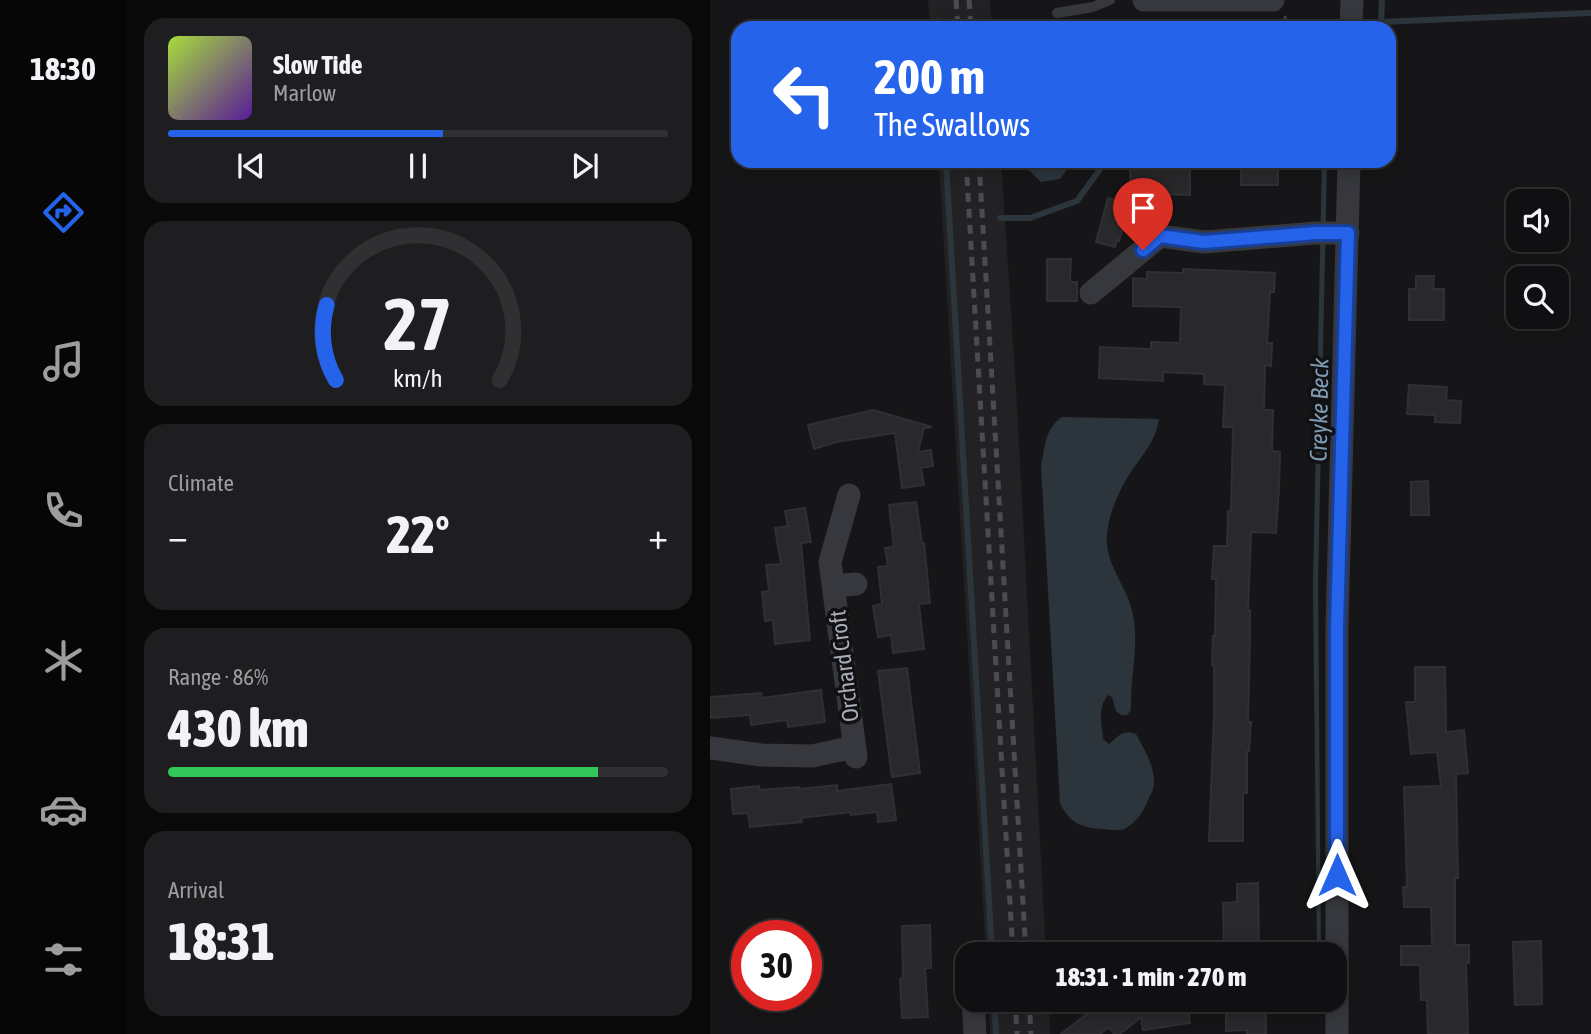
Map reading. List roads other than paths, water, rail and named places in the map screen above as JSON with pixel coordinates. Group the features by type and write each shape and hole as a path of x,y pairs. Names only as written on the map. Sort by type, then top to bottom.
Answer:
{"street":[{"path":"1144,0 1272,0"},
{"path":"1351,21 1352,0"},
{"path":"1337,1034 1333,233 1347,168"},
{"path":"1142,200 1160,236"},
{"path":"1091,293 1160,236 1204,242 1333,233"},
{"name":"Orchard Croft","path":"710,748 761,755 812,756 855,752 845,585 830,562 849,495"},
{"path":"974,1012 975,1034"}],"lane":[{"path":"1057,13 1093,7 1110,0"}],"water":[{"path":"1068,168 1060,179 1041,182 1028,169"},
{"name":"Creyke Beck","path":"1322,168 1327,168 1318,585 1321,942 1317,942 1313,583"},
{"path":"1062,417 1159,419 1151,442 1118,496 1107,534 1109,556 1133,615 1135,638 1131,710 1127,715 1121,715 1116,711 1112,697 1108,695 1101,710 1103,739 1109,744 1124,733 1136,734 1150,762 1154,783 1139,817 1128,827 1119,830 1077,823 1060,803 1041,466 1049,432"}],"waterway":[{"path":"1381,21 1382,0"},
{"path":"1396,21 1591,13"},
{"path":"946,168 991,942"},
{"path":"1000,218 1030,218 1077,201 1101,168"},
{"path":"995,1012 996,1034"}],"railway":[{"path":"956,0 958,21"},
{"path":"969,0 970,21"},
{"path":"966,168 1012,942"},
{"path":"979,168 1025,942"},
{"path":"1016,1012 1017,1034"},
{"path":"1030,1012 1031,1034"}]}
